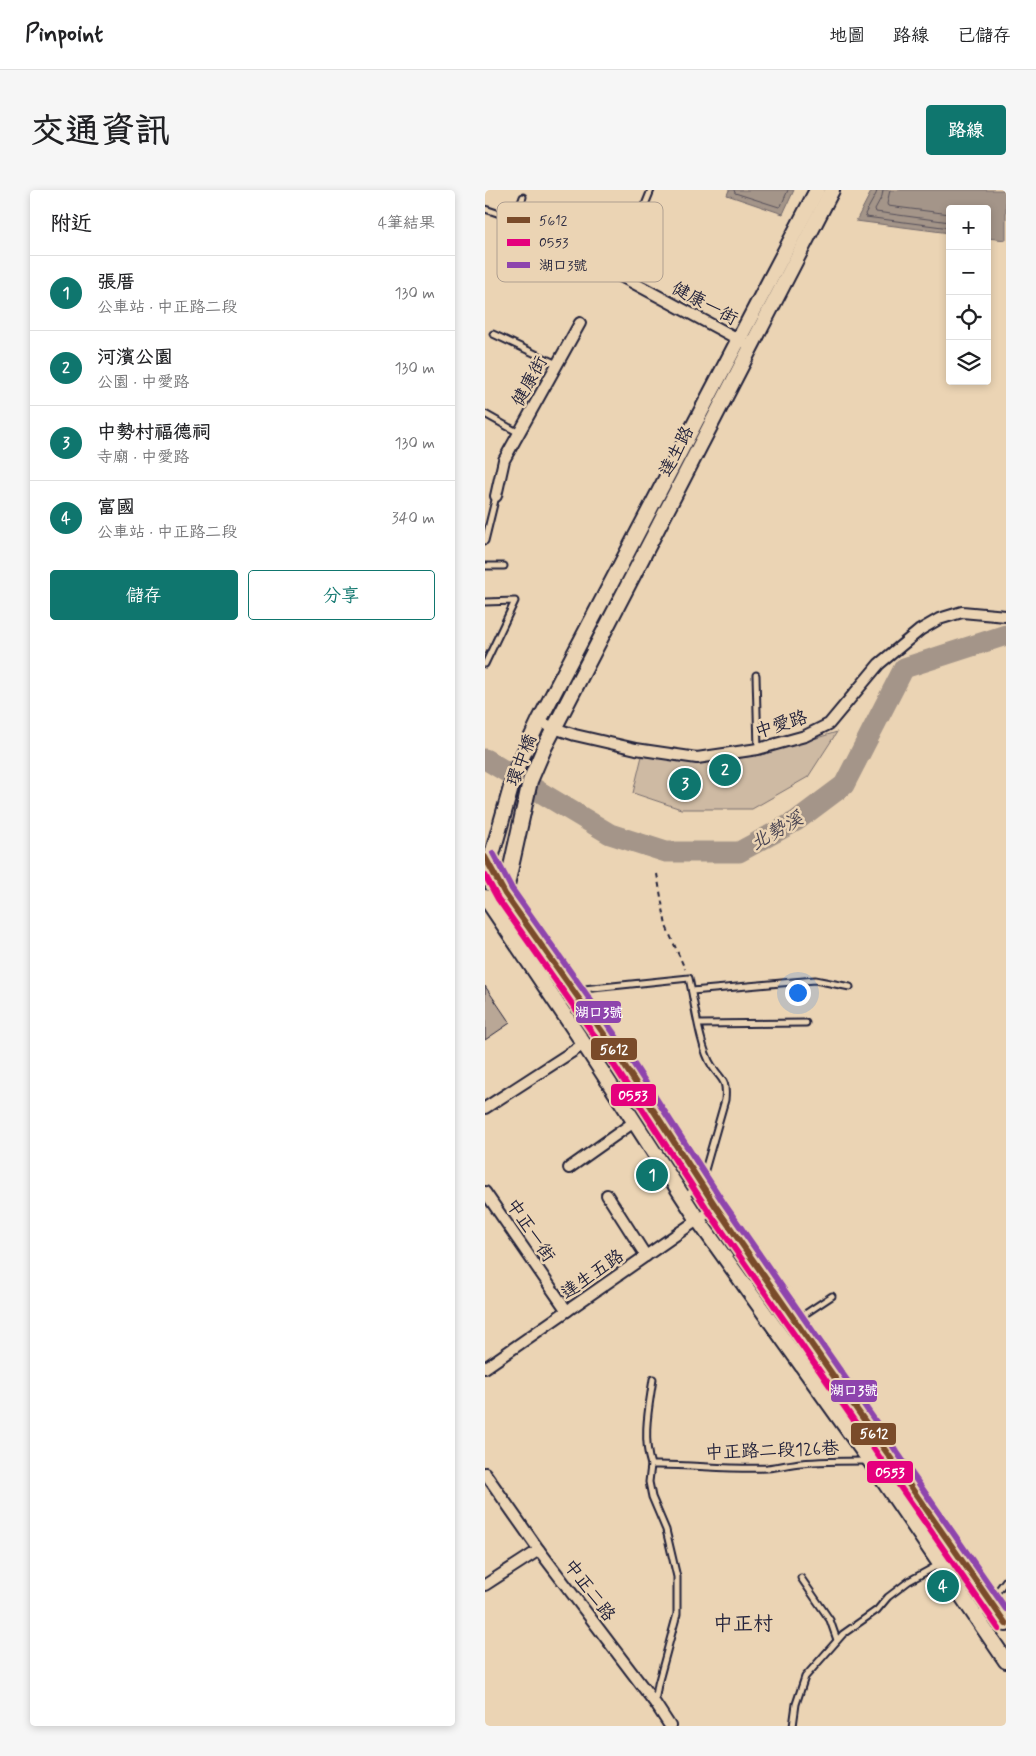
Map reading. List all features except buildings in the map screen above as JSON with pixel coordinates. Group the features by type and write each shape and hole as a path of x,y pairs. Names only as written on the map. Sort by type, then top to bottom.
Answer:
{"main road":[{"name":"達生路","path":"814,211 817,190"},
{"name":"達生路","path":"539,721 646,516 745,343 814,211 832,190"},
{"name":"達生路","path":"554,728 660,524 745,343"},
{"name":"環中橋","path":"490,846 500,828 516,770 539,721"},
{"name":"環中橋","path":"513,863 517,834 530,781 554,728"},
{"path":"485,879 486,861 490,846"},
{"path":"513,863 505,894 606,1037 716,1207 1006,1624"},
{"path":"485,897 584,1044 698,1220 870,1461 1006,1661"}],"street":[{"name":"健康一街","path":"632,282 745,343"},
{"name":"健康街","path":"497,496 503,460 581,323"},
{"path":"646,516 660,524"},
{"name":"中愛路","path":"539,721 575,735 636,749 697,758 758,749 805,736 829,724 879,664 920,630 939,619 963,612 1006,616"},
{"path":"486,861 513,863"},
{"path":"486,861 505,894"},
{"path":"485,1108 584,1044"},
{"path":"569,1168 634,1122"},
{"name":"中正一街","path":"485,1192 567,1311"},
{"path":"607,1195 646,1256"},
{"name":"達生五路","path":"485,1368 716,1207"},
{"name":"中正二路","path":"485,1473 539,1550 655,1703 670,1726"},
{"path":"485,1586 539,1550"}],"lane":[{"path":"646,202 651,190"},
{"path":"521,202 523,198"},
{"path":"485,209 497,213"},
{"path":"493,334 557,364"},
{"path":"485,414 519,433"},
{"name":"健康街","path":"485,541 497,496"},
{"path":"485,566 503,566"},
{"path":"485,602 515,600 485,664"},
{"path":"756,676 758,749"},
{"path":"573,990 689,978 705,1050 712,1066 721,1076 727,1088 701,1184 683,1197"},
{"path":"692,991 815,980 850,987"},
{"path":"699,1024 806,1022"},
{"path":"795,1320 832,1296"},
{"path":"653,1380 647,1435 647,1451 651,1465 649,1482 652,1497 666,1530 677,1577 677,1614 658,1684 655,1703"},
{"name":"中正路二段126巷","path":"651,1465 768,1468 801,1463 870,1461"},
{"path":"793,1726 796,1704 805,1677 837,1640 877,1610 888,1597 909,1581 940,1564"},
{"path":"801,1578 829,1620 837,1640"},
{"path":"977,1618 1006,1580"}],"path":[{"path":"657,874 667,926 689,978"}],"shaded area":[{"path":"837,732 808,777 752,809 681,809 633,793 642,756 699,764 760,755"}],"water":[{"path":"729,190 794,190 783,214 727,195"},
{"path":"872,190 1006,190 1006,240 991,238 991,205 946,205 946,232 856,221"}],"waterway":[{"name":"北勢溪","path":"485,759 610,834 666,852 739,852 796,821 844,785 904,668 1006,635"}],"transit line":[{"name":"湖口3號","path":"493,853 512,889 613,1032 723,1202 1006,1609"},
{"name":"5612","path":"485,857 505,894 606,1037 716,1207 1006,1624"},
{"name":"0553","path":"485,875 498,899 599,1042 709,1212 999,1629"}],"place":[{"name":"河濱公園","path":"725,770"},
{"name":"中勢村福德祠","path":"685,784"},
{"name":"張厝","path":"652,1175"},
{"name":"富國","path":"943,1586"}],"district":[{"name":"中正村","path":"743,1623"}]}
